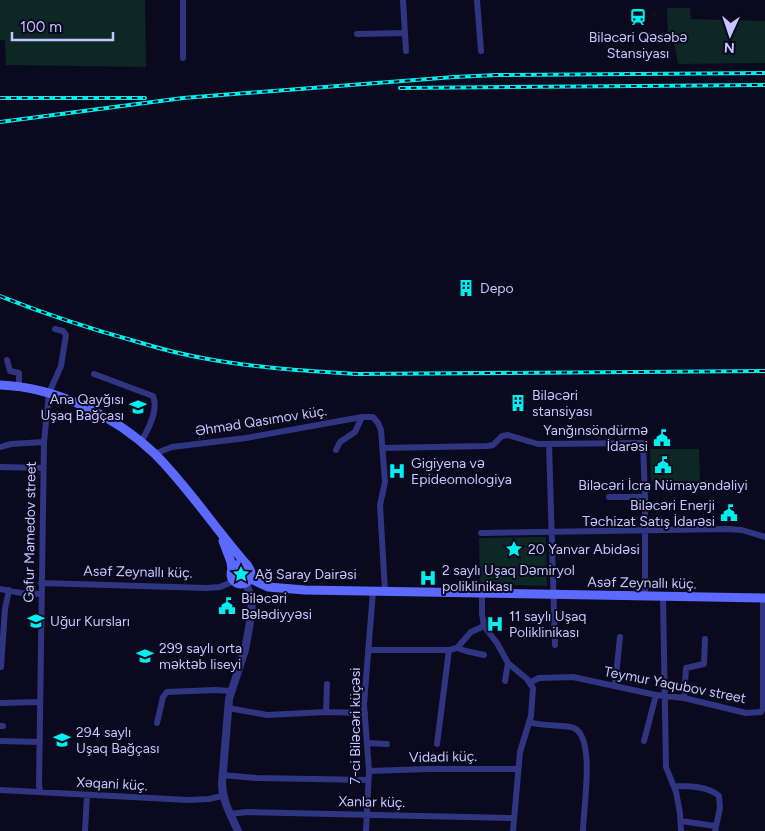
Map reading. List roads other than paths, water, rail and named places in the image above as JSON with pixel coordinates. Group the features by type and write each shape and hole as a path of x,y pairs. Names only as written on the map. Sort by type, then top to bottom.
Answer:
{"main road":[{"path":"0,385 49,393 98,415 141,442 171,472 248,566 252,572 248,581 241,584 234,581 231,562 220,534"},
{"path":"232,571 238,564 248,566"},
{"name":"Asəf Zeynallı küç.","path":"248,581 276,589 764,598"}],"street":[{"path":"183,0 183,58"},
{"path":"403,0 406,51"},
{"path":"477,0 481,51"},
{"path":"357,34 404,33"},
{"name":"Gafur Mamedov street","path":"40,791 38,785 44,442 49,393 61,366 66,336 63,331 55,329"},
{"path":"7,360 10,371 20,375 19,387"},
{"path":"94,374 153,396 155,402 151,424 141,442"},
{"path":"336,450 340,442 355,432 362,417"},
{"name":"Əhməd Qasımov küç.","path":"154,454 172,446 246,438 362,417 373,417 378,423 381,430 382,448"},
{"path":"385,591 380,505 385,482 382,448 488,446 502,436 508,435 532,442 549,444 643,443 645,596"},
{"path":"0,447 10,444 44,442"},
{"path":"549,444 555,645"},
{"path":"0,467 43,468"},
{"path":"610,497 645,497"},
{"path":"481,533 736,529 765,537"},
{"name":"Asəf Zeynallı küç.","path":"41,584 207,588 220,587 234,581"},
{"path":"238,831 222,796 222,775 231,691 245,650 250,626 252,600 248,581"},
{"path":"0,588 41,594"},
{"path":"1,667 5,609 9,590"},
{"name":"7-ci Biləcəri küçəsi","path":"366,831 369,772 365,713 373,591"},
{"path":"482,593 484,626 497,643 508,664 531,682 534,695 529,722 521,744 517,769 513,831"},
{"path":"663,597 666,767 674,786 681,821 681,831"},
{"name":"Teymur Yaqubov street","path":"531,682 539,678 565,676 656,695 684,698 746,713 761,712 764,708 764,598"},
{"path":"368,650 449,650 457,648 470,632 484,626"},
{"path":"615,685 620,638"},
{"path":"684,698 686,668 704,664 705,639"},
{"path":"457,648 466,652 484,654"},
{"path":"437,744 449,650"},
{"path":"505,681 508,664"},
{"path":"326,712 327,684"},
{"path":"158,723 163,696 167,692 231,691"},
{"path":"644,741 656,695"},
{"path":"0,704 40,702"},
{"path":"228,708 268,715 326,712 365,713"},
{"path":"529,722 543,726 572,727 579,731 585,741 587,781 583,831"},
{"path":"0,741 40,742"},
{"path":"367,743 387,744"},
{"name":"Vidadi küç.","path":"369,772 429,769 517,769"},
{"path":"222,775 257,778 368,780"},
{"path":"674,786 700,788 717,793 719,796 720,808 715,828 681,821"},
{"name":"Xəqani küç.","path":"0,790 188,800 222,796"},
{"path":"85,831 87,795"},
{"name":"Xanlar küç.","path":"230,814 247,812 514,818"}],"railway":[{"path":"0,122 183,98 454,77 765,73"},
{"path":"400,88 765,85"},
{"path":"0,98 145,98"},
{"path":"0,296 68,321 190,356 282,369 357,374 765,371"}],"place":[{"name":"Biləcəri Qəsəbə Stansiyası","path":"638,17"},
{"name":"Depo","path":"466,288"},
{"name":"Biləcəri stansiyası","path":"518,403"},
{"name":"Ana Qayğısı Uşaq Bağçası","path":"138,407"},
{"name":"Yanğınsöndürmə İdarəsi","path":"662,438"},
{"name":"Biləcəri İcra Nümayəndəliyi","path":"663,465"},
{"name":"Gigiyena və Epideomologiya","path":"397,471"},
{"name":"Biləcəri Enerji Təchizat Satış İdarəsi","path":"729,513"},
{"name":"20 Yanvar Abidəsi","path":"514,549"},
{"name":"Ağ Saray Dairəsi","path":"241,574"},
{"name":"2 saylı Uşaq Dəmiryol poliklinikası","path":"428,578"},
{"name":"Biləcəri Bələdiyyəsi","path":"227,606"},
{"name":"Uğur Kursları","path":"36,621"},
{"name":"11 saylı Uşaq Poliklinikası","path":"495,624"},
{"name":"299 saylı orta məktəb liseyi","path":"145,656"},
{"name":"294 saylı Uşaq Bağçası","path":"62,740"}]}
